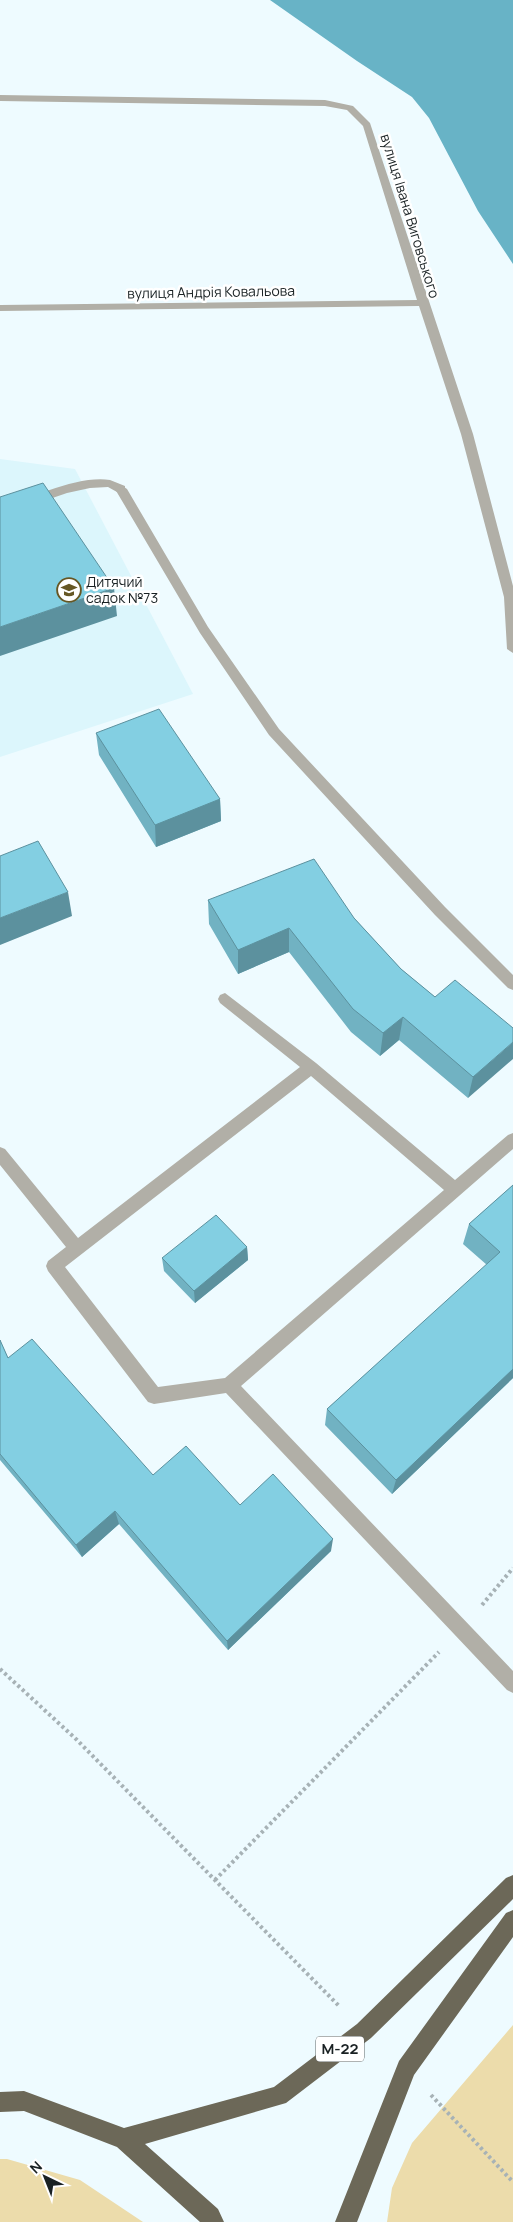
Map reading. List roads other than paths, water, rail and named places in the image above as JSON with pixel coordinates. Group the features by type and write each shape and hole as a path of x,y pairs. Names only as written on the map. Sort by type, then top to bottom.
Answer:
{"highway":[{"name":"М-22","path":"124,2139 279,2096 364,2031 513,1885"},
{"path":"346,2222 406,2068 513,1920"},
{"path":"0,2102 24,2101 124,2139 210,2217 213,2222"}],"street":[{"name":"вулиця Івана Виговського","path":"0,98 325,104 350,108 367,125 423,303 467,434 510,597 513,649"},
{"name":"вулиця Андрія Ковальова","path":"0,308 423,303"},
{"path":"0,512 83,486 104,483 114,484 121,489 204,630 274,732 440,910 513,984"},
{"path":"225,999 311,1067 455,1190"},
{"path":"311,1067 54,1266 154,1396 229,1385 513,1140"},
{"path":"0,1154 76,1248"},
{"path":"229,1385 513,1684"}],"water":[{"path":"270,0 513,0 513,264 478,211 429,118 412,97"}],"place":[{"name":"Дитячий садок №73","path":"69,590"}]}
